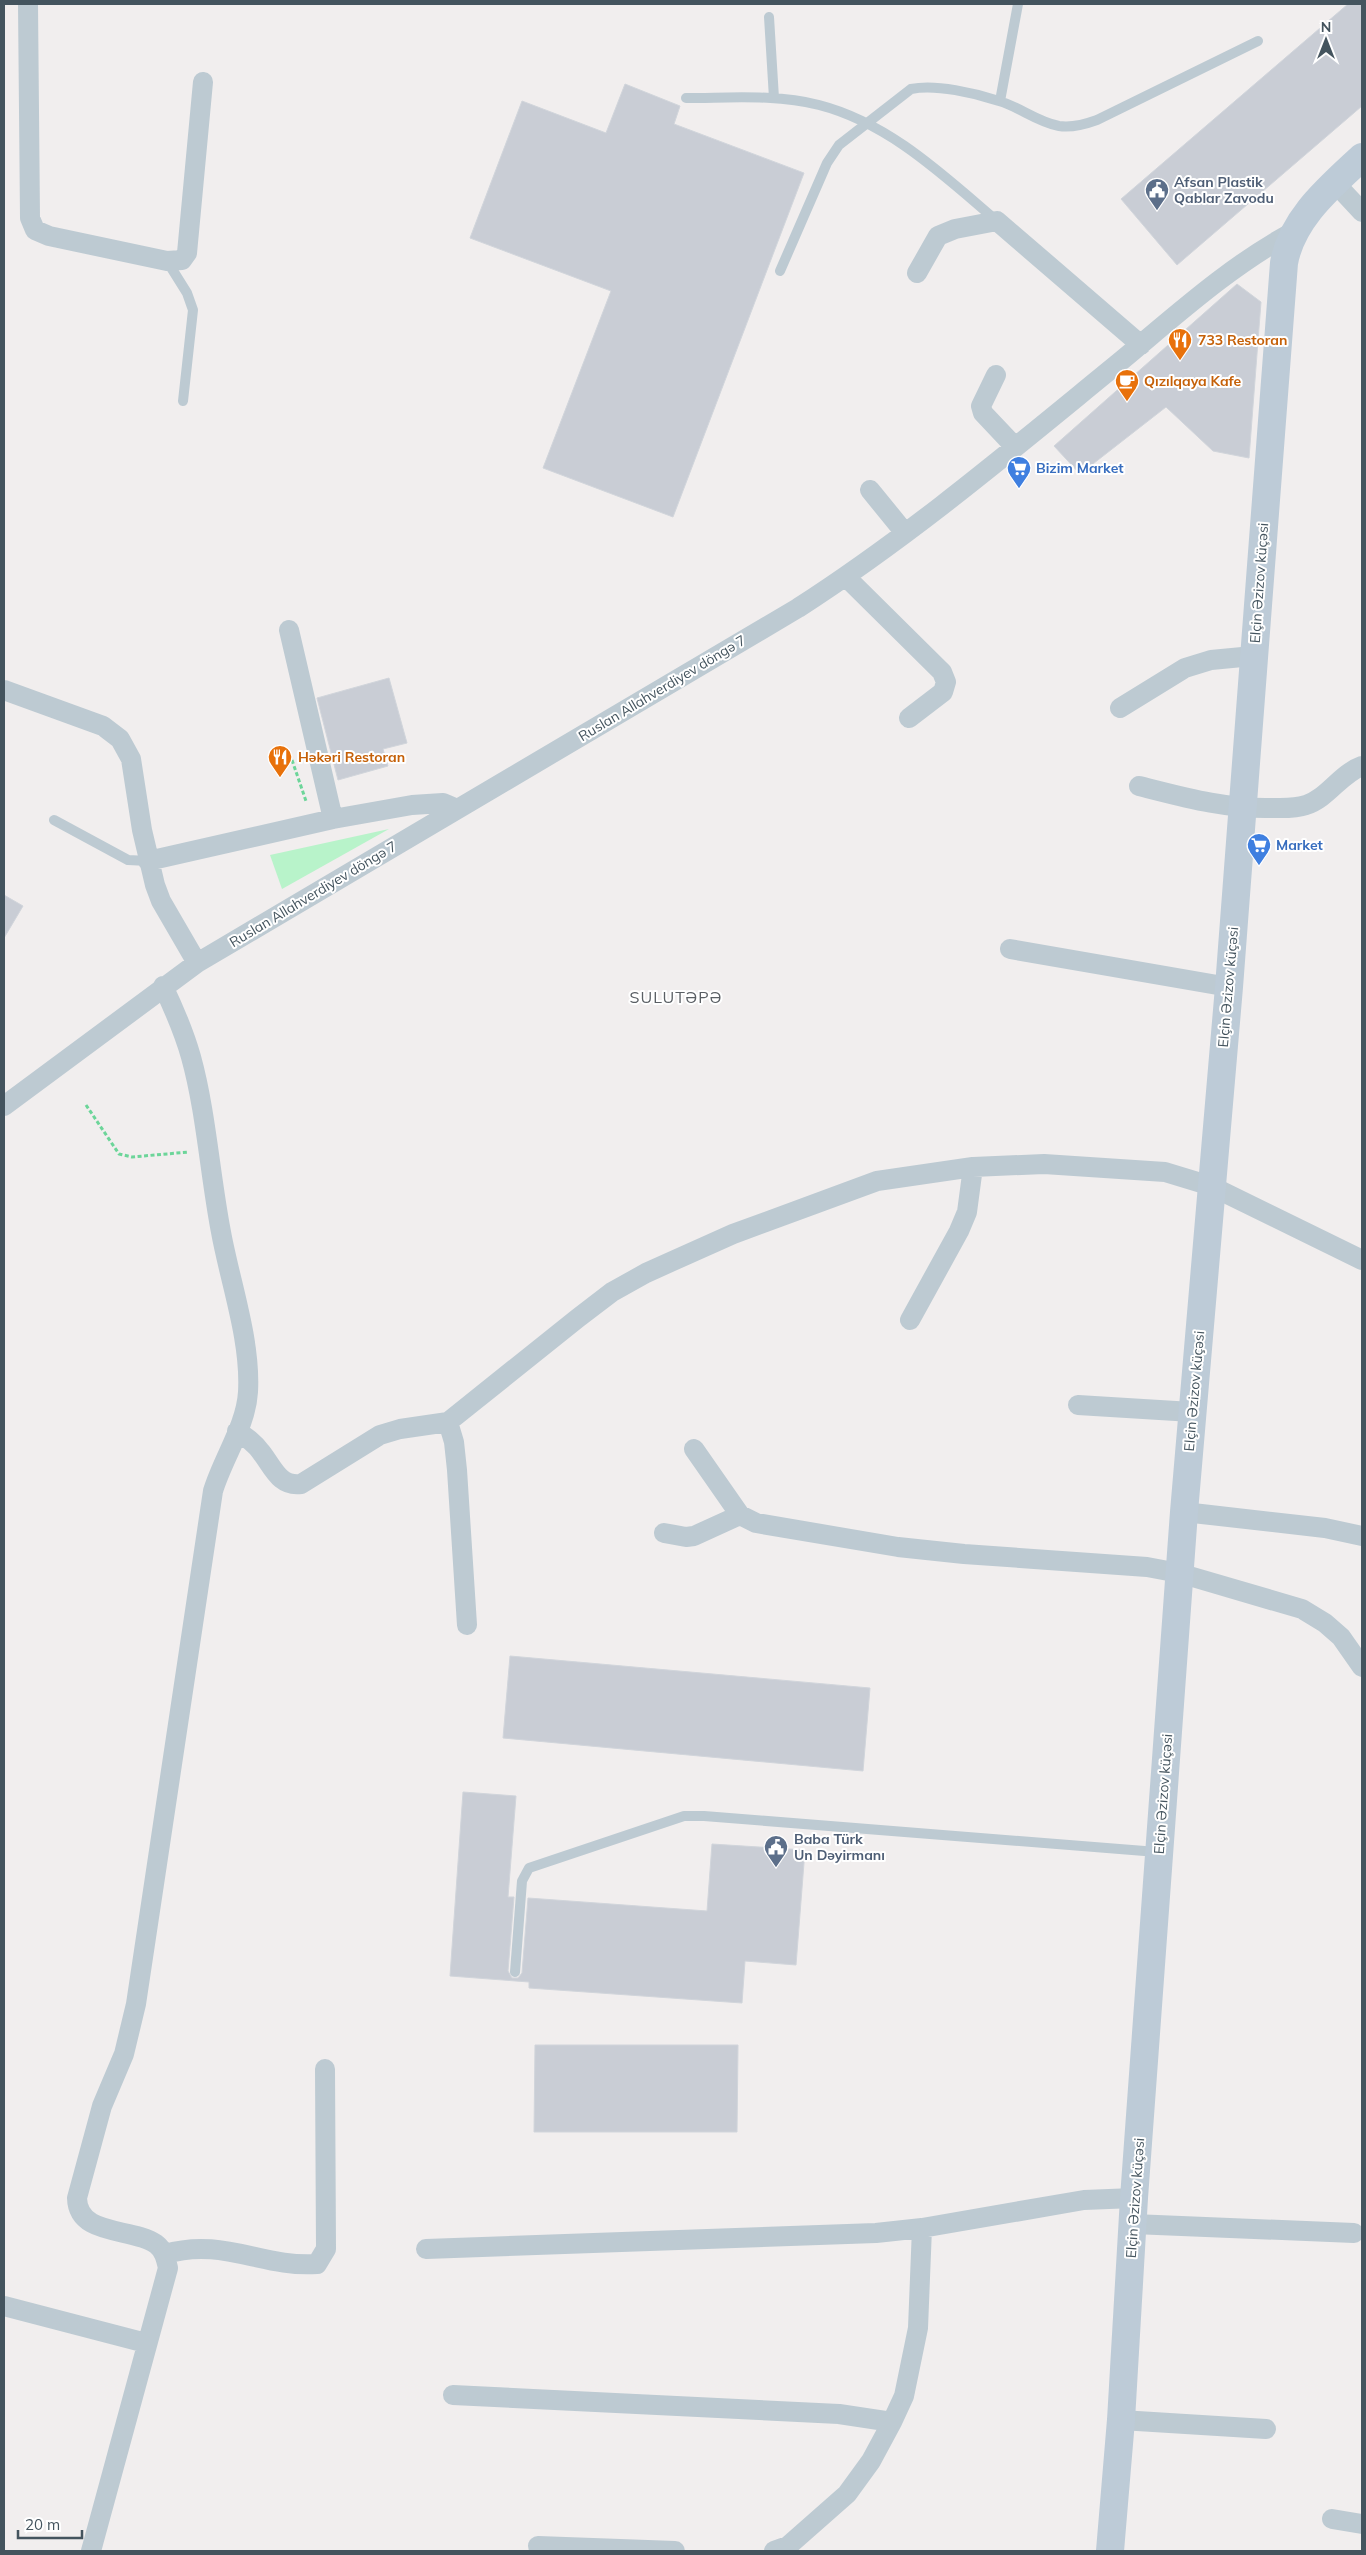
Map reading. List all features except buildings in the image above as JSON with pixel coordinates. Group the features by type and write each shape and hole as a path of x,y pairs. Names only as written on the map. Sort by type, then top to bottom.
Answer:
{"street":[{"path":"28,4 30,218 35,230 48,236 166,261 182,260 188,253 203,82"},
{"name":"Elçin Əzizov küçəsi","path":"1110,2551 1121,2420 1133,2211 1179,1573 1210,1186 1229,987 1284,263 1287,248 1294,232 1334,183 1362,157"},
{"path":"1334,183 1362,212"},
{"path":"917,273 938,236 955,229 997,221 1141,345"},
{"name":"Ruslan Allahverdiyev döngə 7","path":"4,1106 163,986 197,963 798,608 846,577 1015,447 1242,262 1294,232"},
{"path":"996,375 981,406 983,413 1015,447"},
{"path":"870,490 905,533"},
{"path":"846,577 942,672 946,682 943,692 909,718"},
{"path":"289,630 334,819"},
{"path":"1120,708 1185,668 1211,660 1253,656"},
{"path":"4,690 103,726 120,739 131,759 148,861 161,900 197,963"},
{"path":"1139,786 1210,803 1242,808 1306,805 1324,795 1348,774 1362,766"},
{"path":"148,861 313,823 428,803 443,803 458,809"},
{"path":"1010,949 1229,987"},
{"path":"91,2551 146,2342 168,2268 165,2254 156,2244 144,2238 93,2224 83,2217 78,2208 77,2198 102,2106 124,2054 136,2004 213,1491 221,1467 244,1414 248,1393 248,1373 191,1057 163,986"},
{"path":"237,1431 260,1450 279,1479 291,1486 301,1484 380,1435 400,1428 448,1422 612,1292 646,1273 733,1234 877,1180 974,1167 1044,1164 1165,1172 1210,1186 1362,1260"},
{"path":"910,1320 959,1231 967,1212 974,1167"},
{"path":"1078,1405 1192,1412"},
{"path":"448,1422 454,1442 457,1470 467,1625"},
{"path":"694,1449 740,1515 756,1523 898,1547 964,1554 1147,1567 1179,1573 1302,1609 1325,1623 1340,1637 1362,1668"},
{"path":"1184,1512 1325,1528 1362,1536"},
{"path":"664,1534 686,1537 694,1536 740,1515"},
{"path":"165,2254 184,2249 209,2248 300,2265 317,2264 326,2249 325,2069"},
{"path":"426,2249 876,2233 922,2228 1084,2200 1133,2211 1354,2233"},
{"path":"774,2551 788,2546 847,2494 871,2461 904,2396 918,2328 922,2228"},
{"path":"4,2306 146,2342"},
{"path":"453,2395 839,2414 892,2422"},
{"path":"1121,2420 1266,2429"},
{"path":"1332,2519 1362,2524"},
{"path":"538,2546 675,2551"}],"lane":[{"path":"1000,101 1018,4"},
{"path":"769,17 774,98"},
{"path":"780,271 827,163 839,145 912,89 925,86 1000,101 1042,121 1061,126 1080,125 1098,120 1258,41"},
{"path":"686,98 774,98 819,105 867,122 921,157 997,221"},
{"path":"166,261 187,293 193,310 183,401"},
{"path":"54,820 128,860 148,861"},
{"path":"515,1972 522,1881 529,1868 684,1816 714,1816 1159,1852"}],"path":[{"path":"292,760 313,823"},
{"path":"86,1105 119,1154 132,1157 207,1150"}],"green space":[{"path":"389,829 282,889 270,855"}],"place":[{"name":"Afsan Plastik Qablar Zavodu","path":"1157,211"},
{"name":"733 Restoran","path":"1180,361"},
{"name":"Qızılqaya Kafe","path":"1127,402"},
{"name":"Bizim Market","path":"1019,489"},
{"name":"Həkəri Restoran","path":"280,778"},
{"name":"Market","path":"1259,866"},
{"name":"Baba Türk Un Dəyirmanı","path":"776,1868"}],"district":[{"name":"SULUTƏPƏ","path":"676,997"}]}
